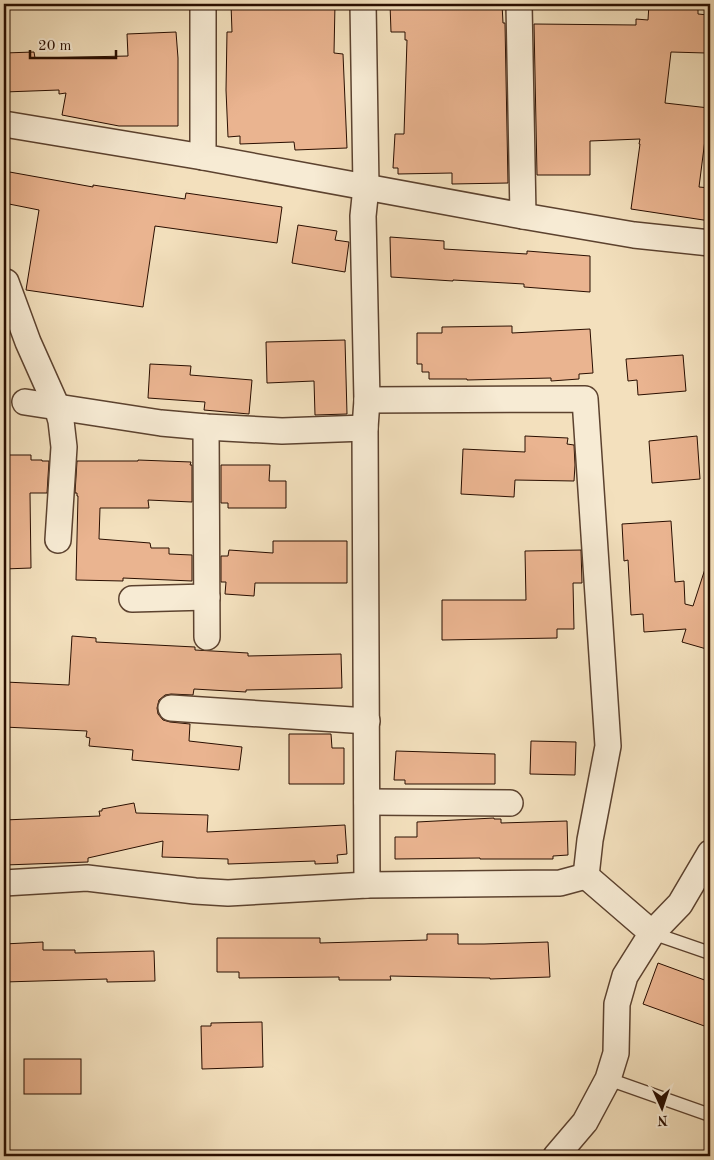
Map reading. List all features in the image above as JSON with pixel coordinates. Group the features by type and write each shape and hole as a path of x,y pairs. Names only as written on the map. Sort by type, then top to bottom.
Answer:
{"street":[{"path":"203,4 203,157"},
{"path":"363,4 366,188 363,216 367,400 365,428 367,885"},
{"path":"519,4 523,216"},
{"path":"4,124 203,157 634,235 710,243"},
{"path":"6,282 28,342 57,407 61,421 64,447 58,540"},
{"path":"367,400 585,399 608,746 590,840 586,876"},
{"path":"25,402 206,427 282,430 365,428"},
{"path":"206,427 208,637"},
{"path":"132,599 207,597"},
{"path":"172,708 366,721"},
{"path":"367,802 510,802"},
{"path":"556,1156 586,1122 608,1079 616,1053 617,1004 625,976 652,933 680,904 710,853"},
{"path":"4,883 87,878 195,891 228,892 367,885 560,883 586,876"},
{"path":"586,876 652,933"}],"lane":[{"path":"652,933 710,953"},
{"path":"608,1079 710,1115"}],"building":[{"path":"231,4 335,4 334,53 343,54 347,148 295,150 294,142 240,144 240,136 228,137 226,90 227,32 232,32"},
{"path":"390,4 502,4 503,23 505,23 508,183 452,184 452,173 398,174 398,168 393,168 395,134 404,134 407,40 405,40 405,32 391,32"},
{"path":"649,4 698,4 698,14 708,15 706,53 671,52 665,103 709,108 699,187 710,188 710,221 631,209 640,139 590,141 590,175 537,175 534,24 636,25 636,19 648,20"},
{"path":"176,32 178,126 119,126 62,115 66,93 59,94 59,90 4,92 4,53 34,52 35,58 128,56 127,34"},
{"path":"4,171 93,187 93,185 185,199 186,193 282,207 277,243 155,226 143,307 26,290 39,210 4,203"},
{"path":"298,225 337,231 335,240 349,242 345,272 292,263"},
{"path":"390,237 444,241 444,249 527,254 527,251 590,256 590,292 524,287 524,284 391,277"},
{"path":"512,326 512,333 590,329 593,373 579,374 579,379 551,381 551,378 429,379 429,372 422,372 422,364 417,364 417,333 442,333 442,327"},
{"path":"345,340 347,414 315,415 314,381 267,383 266,342"},
{"path":"683,355 686,391 638,395 637,380 628,381 626,359"},
{"path":"150,364 191,366 190,375 252,380 249,414 204,410 205,402 148,398"},
{"path":"525,436 568,438 567,444 574,445 574,481 515,480 514,497 461,494 463,449 525,452"},
{"path":"697,436 700,479 652,483 649,441"},
{"path":"4,455 31,455 31,460 49,461 47,493 30,493 31,568 4,569"},
{"path":"138,460 191,462 192,502 148,500 149,508 100,508 99,539 150,543 151,548 169,548 169,554 192,555 192,581 123,578 123,581 76,580 78,496 75,493 77,461"},
{"path":"221,465 270,465 269,481 286,481 286,508 228,508 228,503 221,503"},
{"path":"671,521 675,582 684,581 685,604 693,606 705,569 710,569 710,650 682,642 686,629 644,632 643,614 631,615 628,560 624,561 622,524"},
{"path":"273,541 347,541 347,583 255,583 254,596 225,594 226,582 221,582 221,556 228,556 229,550 273,553"},
{"path":"581,550 582,583 573,583 574,629 557,629 557,638 442,640 442,600 526,600 525,551"},
{"path":"72,636 96,638 96,642 195,647 195,650 248,653 248,656 341,654 342,688 246,690 246,692 194,689 193,695 171,694 165,695 159,700 158,714 163,720 190,724 189,741 242,747 239,770 132,760 133,750 89,746 90,738 86,737 87,731 4,727 5,682 69,685"},
{"path":"289,734 331,734 332,748 344,748 344,784 289,784"},
{"path":"531,741 576,742 575,775 530,774"},
{"path":"396,751 495,754 495,784 405,784 405,780 394,780"},
{"path":"134,803 136,813 208,815 207,832 345,825 347,854 337,855 338,863 315,864 315,861 228,864 228,859 162,857 163,841 88,858 88,862 4,864 4,820 100,816 99,811 102,811 102,809"},
{"path":"501,819 501,823 567,821 568,855 553,856 553,859 395,859 395,837 417,837 417,822"},
{"path":"427,934 458,934 458,944 548,942 550,977 490,979 390,976 391,980 339,980 339,977 239,978 239,972 217,972 217,938 320,938 320,943 427,940"},
{"path":"43,942 43,950 75,950 75,953 154,951 155,981 107,982 107,979 4,982 4,944"},
{"path":"658,963 710,982 710,1028 643,1004"},
{"path":"262,1022 263,1067 202,1069 201,1026 211,1026 211,1023"},
{"path":"24,1059 81,1059 81,1094 24,1094"}]}
